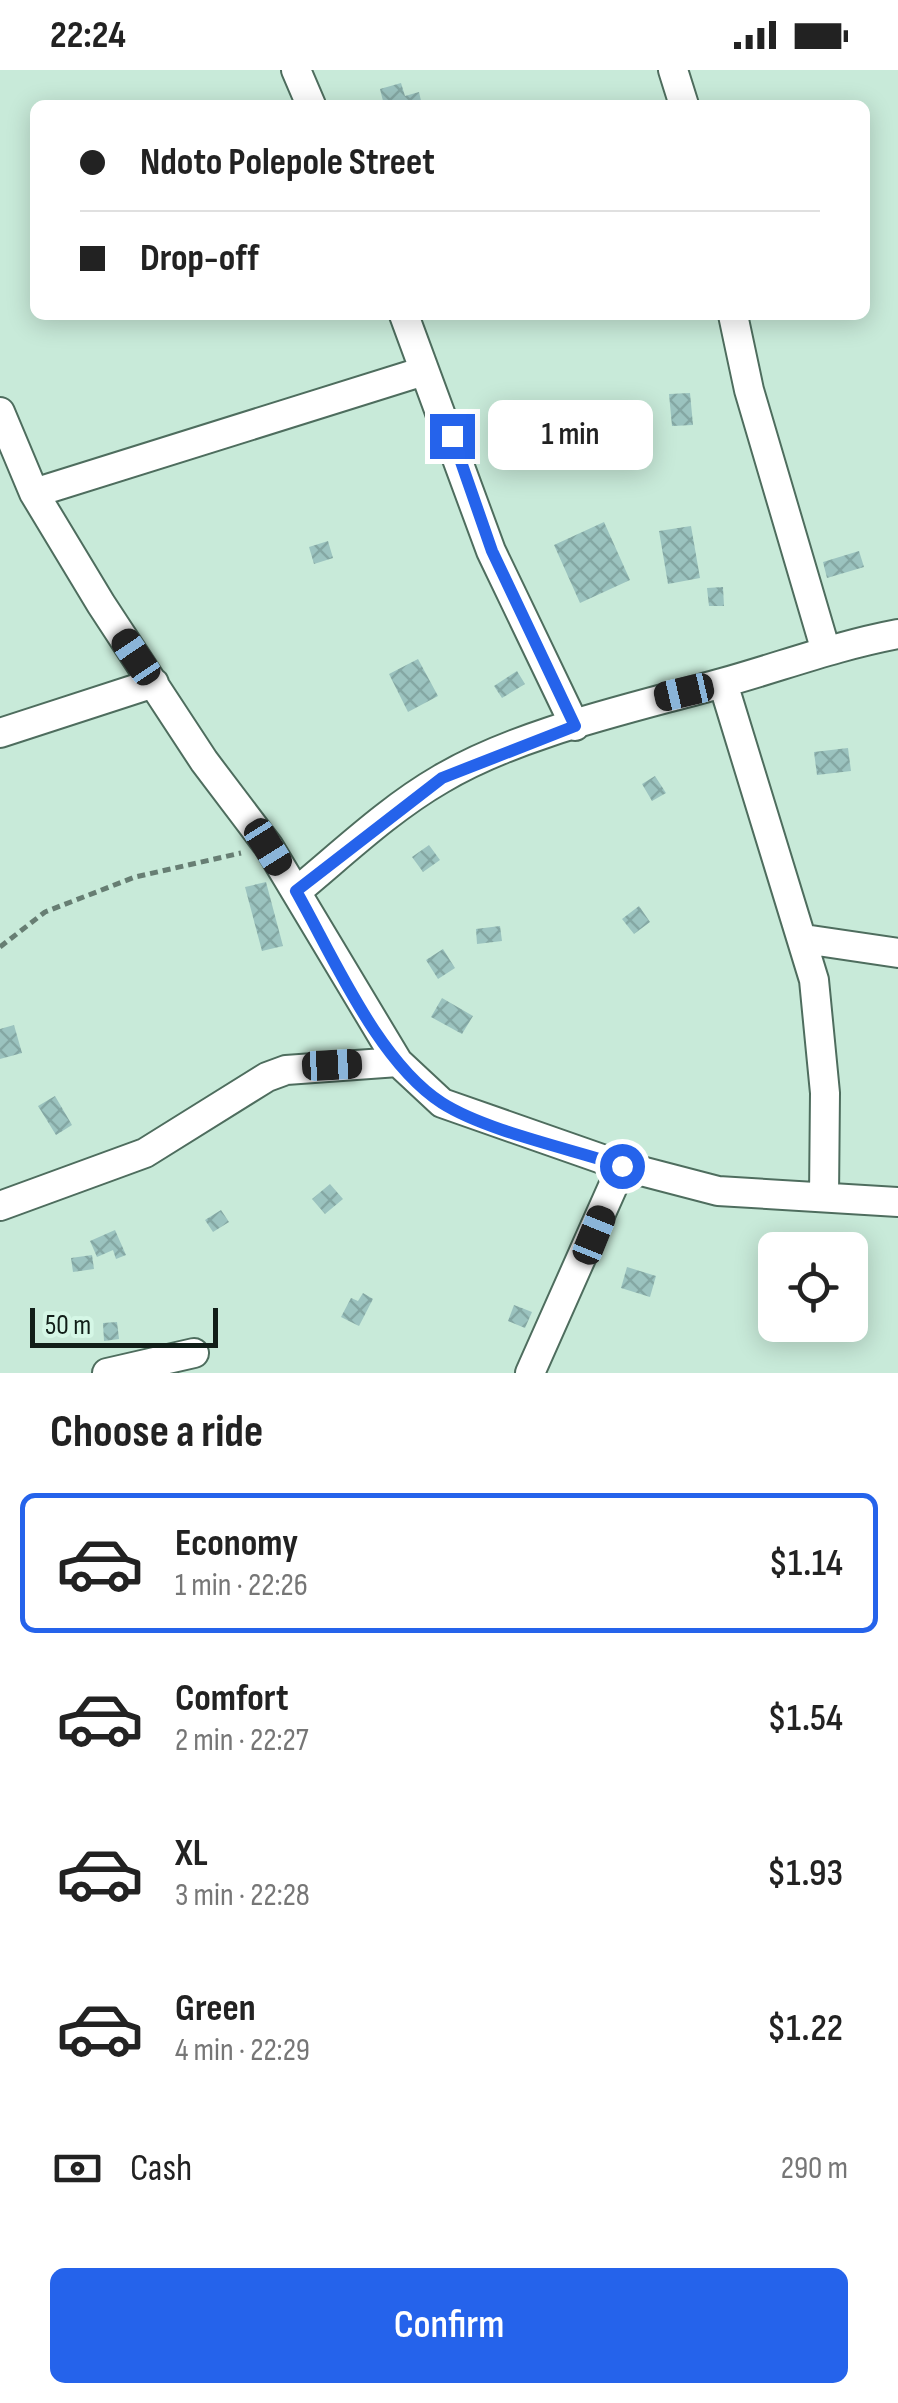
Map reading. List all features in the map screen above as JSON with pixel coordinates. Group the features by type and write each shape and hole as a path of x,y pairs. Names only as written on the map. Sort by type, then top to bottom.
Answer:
{"street":[{"path":"296,70 308,100"},
{"path":"674,70 683,100"},
{"path":"406,320 492,551 575,726"},
{"path":"734,320 749,390 825,648"},
{"path":"34,493 424,371"},
{"path":"0,412 34,493 154,684 268,847 355,997 398,1062 442,1103 622,1166 718,1191 898,1202"},
{"path":"296,891 442,778 646,701 723,682 825,648 898,634"},
{"path":"723,682 804,939 821,1016 824,1197"},
{"path":"0,733 154,684"},
{"path":"804,939 898,954"},
{"path":"0,1206 145,1153 266,1077 286,1070 398,1062"},
{"path":"530,1373 622,1166"},
{"path":"107,1373 194,1353"}],"path":[{"path":"0,947 45,912 135,876 268,847"}],"building":[{"path":"401,83 405,96 419,92 421,100 383,100 380,89"},
{"path":"690,393 693,425 672,426 669,394"},
{"path":"551,406 560,421 547,428 538,414"},
{"path":"604,522 630,580 580,603 554,545"},
{"path":"691,526 700,578 668,584 659,531"},
{"path":"328,541 333,558 314,564 309,547"},
{"path":"859,551 864,567 827,578 823,562"},
{"path":"723,587 724,606 709,606 707,588"},
{"path":"418,659 438,696 408,712 389,674"},
{"path":"517,671 525,684 502,698 494,686"},
{"path":"848,748 851,771 817,775 814,752"},
{"path":"655,776 666,793 652,801 642,784"},
{"path":"429,845 440,860 423,872 412,857"},
{"path":"266,882 283,946 262,951 245,887"},
{"path":"639,906 650,922 634,934 622,919"},
{"path":"500,926 502,941 477,944 476,929"},
{"path":"443,949 455,968 438,979 426,960"},
{"path":"442,998 473,1016 462,1034 431,1017"},
{"path":"14,1025 22,1053 0,1059 0,1029"},
{"path":"55,1096 72,1125 56,1135 38,1106"},
{"path":"330,1184 343,1199 325,1214 312,1199"},
{"path":"221,1210 229,1222 213,1232 205,1220"},
{"path":"115,1230 126,1255 116,1259 113,1250 97,1257 90,1241"},
{"path":"92,1255 94,1269 73,1272 71,1258"},
{"path":"627,1267 656,1276 650,1297 621,1288"},
{"path":"363,1293 373,1299 359,1326 341,1317 351,1298 358,1301"},
{"path":"514,1305 532,1312 525,1328 508,1321"},
{"path":"117,1322 119,1339 104,1341 103,1323"}],"route":[{"path":"452,436 492,551 575,726 500,752 442,778 296,891 355,997 398,1062 442,1103 486,1122 622,1166"}]}
